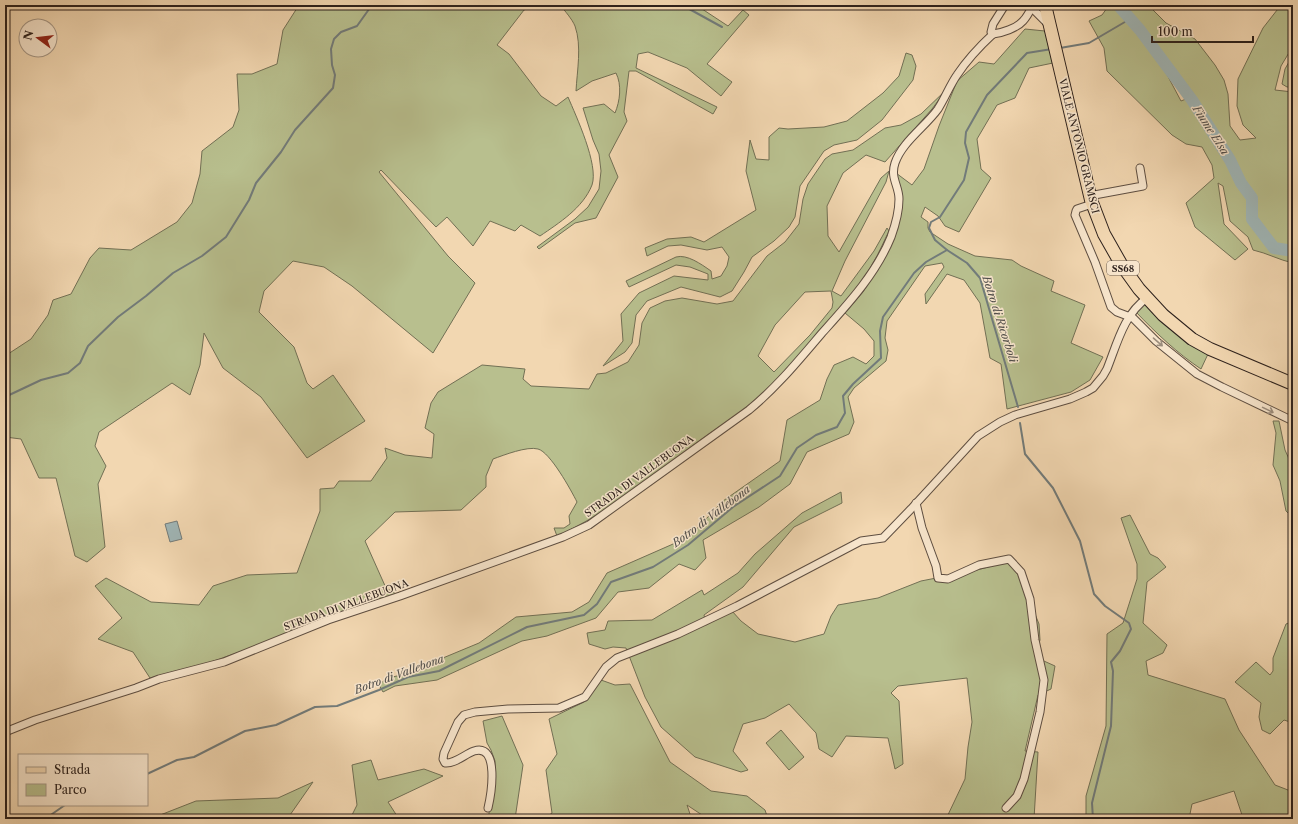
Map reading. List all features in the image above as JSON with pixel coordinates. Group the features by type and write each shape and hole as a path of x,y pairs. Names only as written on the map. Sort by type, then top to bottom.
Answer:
{"main road":[{"name":"SS68","path":"1045,5 1050,26"},
{"name":"VIALE ANTONIO GRAMSCI","path":"1050,26 1091,200 1100,225 1114,254 1131,280 1171,322 1196,341 1210,349 1293,384"}],"street":[{"path":"1005,5 993,24 993,34 998,34 1023,22 1033,7 1050,26"},
{"name":"STRADA DI VALLEBUONA","path":"5,732 35,720 160,679 224,662 328,620 400,596 563,537 589,525 628,498 749,410 765,396 784,377 857,293 879,261 891,237 899,209 899,197 893,176 894,164 900,152 938,109 958,73 984,42 993,34"},
{"path":"1140,168 1143,186 1091,200 1076,210 1076,216 1110,304 1115,310 1138,322 1156,341 1197,374 1293,421"},
{"path":"488,808 492,771 488,754 482,750 477,750 451,763 445,763 443,759 444,753 458,722 464,715 474,712 508,709 559,708 586,697 606,667 617,658 678,634 737,606 861,541 883,538 978,436 1000,422 1018,414 1070,399 1093,388 1105,373 1129,316 1137,306 1147,298"},
{"path":"916,503 922,528 936,566 938,578 948,579 979,565 1009,559 1021,572 1030,599 1035,640 1044,680 1040,712 1024,779 1017,796 1006,808"}],"green space":[{"path":"299,5 538,5 524,10 497,45 509,54 541,96 556,106 568,97 590,153 593,176 592,185 583,201 577,208 540,236 521,225 515,231 490,221 473,246 447,217 436,227 381,170 379,172 448,256 475,283 433,353 352,286 324,267 293,261 264,291 259,312 294,347 307,383 313,389 333,375 365,421 307,458 261,397 223,368 204,333 200,365 190,395 172,383 99,432 95,446 106,466 98,484 105,547 87,562 75,556 56,478 39,478 21,439 5,437 5,356 31,339 48,315 53,300 71,294 90,258 99,248 131,250 177,222 192,203 200,174 202,151 233,127 239,110 237,74 252,74 277,64 283,30"},
{"path":"560,5 696,5 728,26 743,10 749,15 707,64 732,82 721,96 687,68 648,52 638,54 636,68 717,107 713,114 636,71 629,71 624,112 627,121 609,155 618,177 596,218 575,223 539,249 537,247 575,219 588,207 599,189 601,171 599,154 583,108 604,104 615,113 620,93 616,73 592,81 576,91 578,58 577,34 575,26"},
{"path":"1107,5 1148,5 1166,23 1195,39 1215,65 1224,80 1228,94 1230,126 1240,140 1256,138 1243,125 1237,106 1238,79 1263,28 1281,5 1293,5 1293,46 1281,66 1275,90 1293,92 1293,263 1253,250 1248,237 1230,221 1223,186 1218,183 1224,224 1248,249 1235,260 1195,227 1186,203 1214,178 1212,165 1202,147 1186,144 1172,135 1107,71 1104,48 1089,21 1102,15 1107,8","holes":["1160,52 1191,97 1181,101 1156,54"]},
{"path":"1025,29 1045,31 1053,63 1029,68 1015,98 997,105 977,139 981,169 991,178 959,232 945,226 938,216 925,207 921,217 928,222 930,232 948,244 975,256 1012,260 1021,266 1054,281 1051,291 1085,305 1071,343 1103,357 1090,380 1071,392 1007,409 1001,364 990,358 980,303 964,280 947,274 926,304 925,294 944,267 942,263 925,266 887,321 885,338 888,350 886,361 854,388 848,397 854,422 849,434 807,452 790,484 759,507 703,540 706,558 695,570 679,564 649,588 618,592 596,618 547,636 522,641 437,680 395,686 383,692 379,685 387,678 402,675 479,643 516,617 572,612 589,602 607,573 689,537 723,501 780,461 787,420 820,400 827,379 834,365 853,357 866,364 874,356 874,341 864,329 845,313 863,292 881,262 902,206 896,173 912,185 924,169 957,81 979,62 994,64"},
{"path":"906,53 912,55 916,66 913,80 882,120 857,140 834,145 824,151 800,186 795,217 789,227 774,241 752,257 732,291 720,297 681,287 647,301 636,315 632,343 625,352 603,366 623,341 621,314 639,293 674,276 708,280 708,274 690,267 676,265 629,287 626,281 680,256 689,258 703,265 711,271 712,279 721,276 727,266 729,257 722,247 707,250 681,245 668,246 647,256 645,248 667,239 691,237 704,242 756,210 746,171 750,140 756,159 769,160 769,137 779,128 824,127 847,121 883,93 899,76"},
{"path":"1293,55 1293,87 1287,87 1282,84 1285,69"},
{"path":"946,90 932,109 885,162 866,155 843,173 827,206 828,236 839,252 881,178 889,171 886,182 845,261 832,291 841,296 874,251 887,228 889,231 869,270 849,297 801,355 766,391 740,412 603,511 557,536 554,528 564,528 570,524 569,516 577,502 560,472 543,452 533,448 516,451 493,459 486,476 486,487 461,510 395,512 365,541 386,588 400,596 208,663 150,678 133,652 98,639 122,618 95,586 106,578 151,602 199,605 213,586 247,575 297,573 320,511 320,489 334,488 339,481 371,481 387,458 385,448 405,455 432,458 434,434 425,428 431,403 438,392 482,365 525,369 523,379 531,386 589,389 597,374 606,373 628,362 639,345 642,323 650,308 665,301 682,298 717,304 733,301 767,256 785,242 799,224 803,199 808,184 825,159 832,154 853,150 885,128 901,125 921,114","holes":["831,291 833,302 832,308 810,335 774,372 758,356 775,325 805,292"]},
{"path":"1144,303 1174,332 1190,344 1208,354 1201,369 1151,328 1136,312"},
{"path":"1273,421 1279,421 1285,450 1293,468 1293,518 1286,511 1280,481 1273,465 1276,433"},
{"path":"841,492 842,503 794,527 743,587 704,615 706,625 732,611 741,621 758,634 795,642 824,634 831,616 838,605 878,598 921,581 977,570 1007,562 1020,577 1039,624 1040,640 1035,657 1055,666 1051,689 1038,695 1025,751 1038,752 1034,819 946,819 965,779 972,722 967,678 898,686 891,693 899,701 903,764 895,769 888,738 846,736 832,757 819,749 816,733 789,704 765,718 743,724 733,751 748,770 741,772 695,757 661,727 645,697 626,648 613,647 605,649 589,644 587,633 605,630 608,621 652,620 702,590 704,595 738,573 755,554 802,513"},
{"path":"1130,515 1150,554 1158,558 1166,567 1147,582 1143,623 1167,645 1163,653 1146,661 1148,675 1225,699 1239,730 1275,785 1288,790 1293,797 1293,819 1245,819 1242,815 1234,791 1192,804 1189,819 1086,819 1086,796 1106,726 1107,634 1123,623 1137,579 1137,564 1121,518"},
{"path":"1291,622 1293,627 1293,732 1290,722 1284,720 1270,734 1262,730 1259,717 1261,703 1235,682 1256,662 1270,675 1273,671 1273,658 1286,624"},
{"path":"601,680 615,685 630,684 670,762 711,791 747,796 765,810 768,819 708,819 687,805 691,817 690,819 544,819 552,813 546,770 557,754 549,719 584,702"},
{"path":"502,716 523,765 515,819 488,819 495,779 495,761 487,743 483,721"},
{"path":"781,730 804,757 789,770 766,743"},
{"path":"371,760 378,780 424,769 443,776 388,802 399,819 350,819 357,805 352,765"},
{"path":"313,782 290,815 268,819 150,819 196,801 278,798"}],"water":[{"path":"177,521 182,539 170,542 165,524"}],"waterway":[{"path":"5,397 41,380 68,373 80,363 88,346 118,317 173,273 202,256 226,237 249,200 256,183 281,152 295,130 333,88 335,75 332,65 331,49 334,39 341,32 357,26 372,5"},
{"path":"682,5 722,27"},
{"name":"Fiume Elsa","path":"1118,5 1140,30 1192,100 1230,160 1241,183 1252,198 1252,219 1274,248 1293,251"},
{"name":"Botro di Vallebona","path":"1060,48 1089,43 1130,19"},
{"name":"Botro di Vallebona","path":"148,774 177,760 194,757 245,731 276,725 315,707 337,706 408,677 439,671 527,627 584,615 597,604 611,582 653,567 688,545 733,507 780,476 797,448 816,435 837,427 845,413 843,396 853,384 881,358 880,331 883,317 914,273 926,262 947,250 935,240 929,228 931,222 940,217 964,180 969,158 965,143 966,132 987,95 1027,53 1052,49"},
{"name":"Botro di Ricorboli","path":"947,250 967,263 980,278 1018,407"},
{"name":"Botro di Ricorboli","path":"1020,423 1025,454 1053,488 1080,541 1094,594 1105,606 1129,623 1131,629 1120,651 1111,662 1113,671 1111,726 1092,803 1093,819"},
{"name":"Botro di Vallebona","path":"45,819 64,806"}]}
